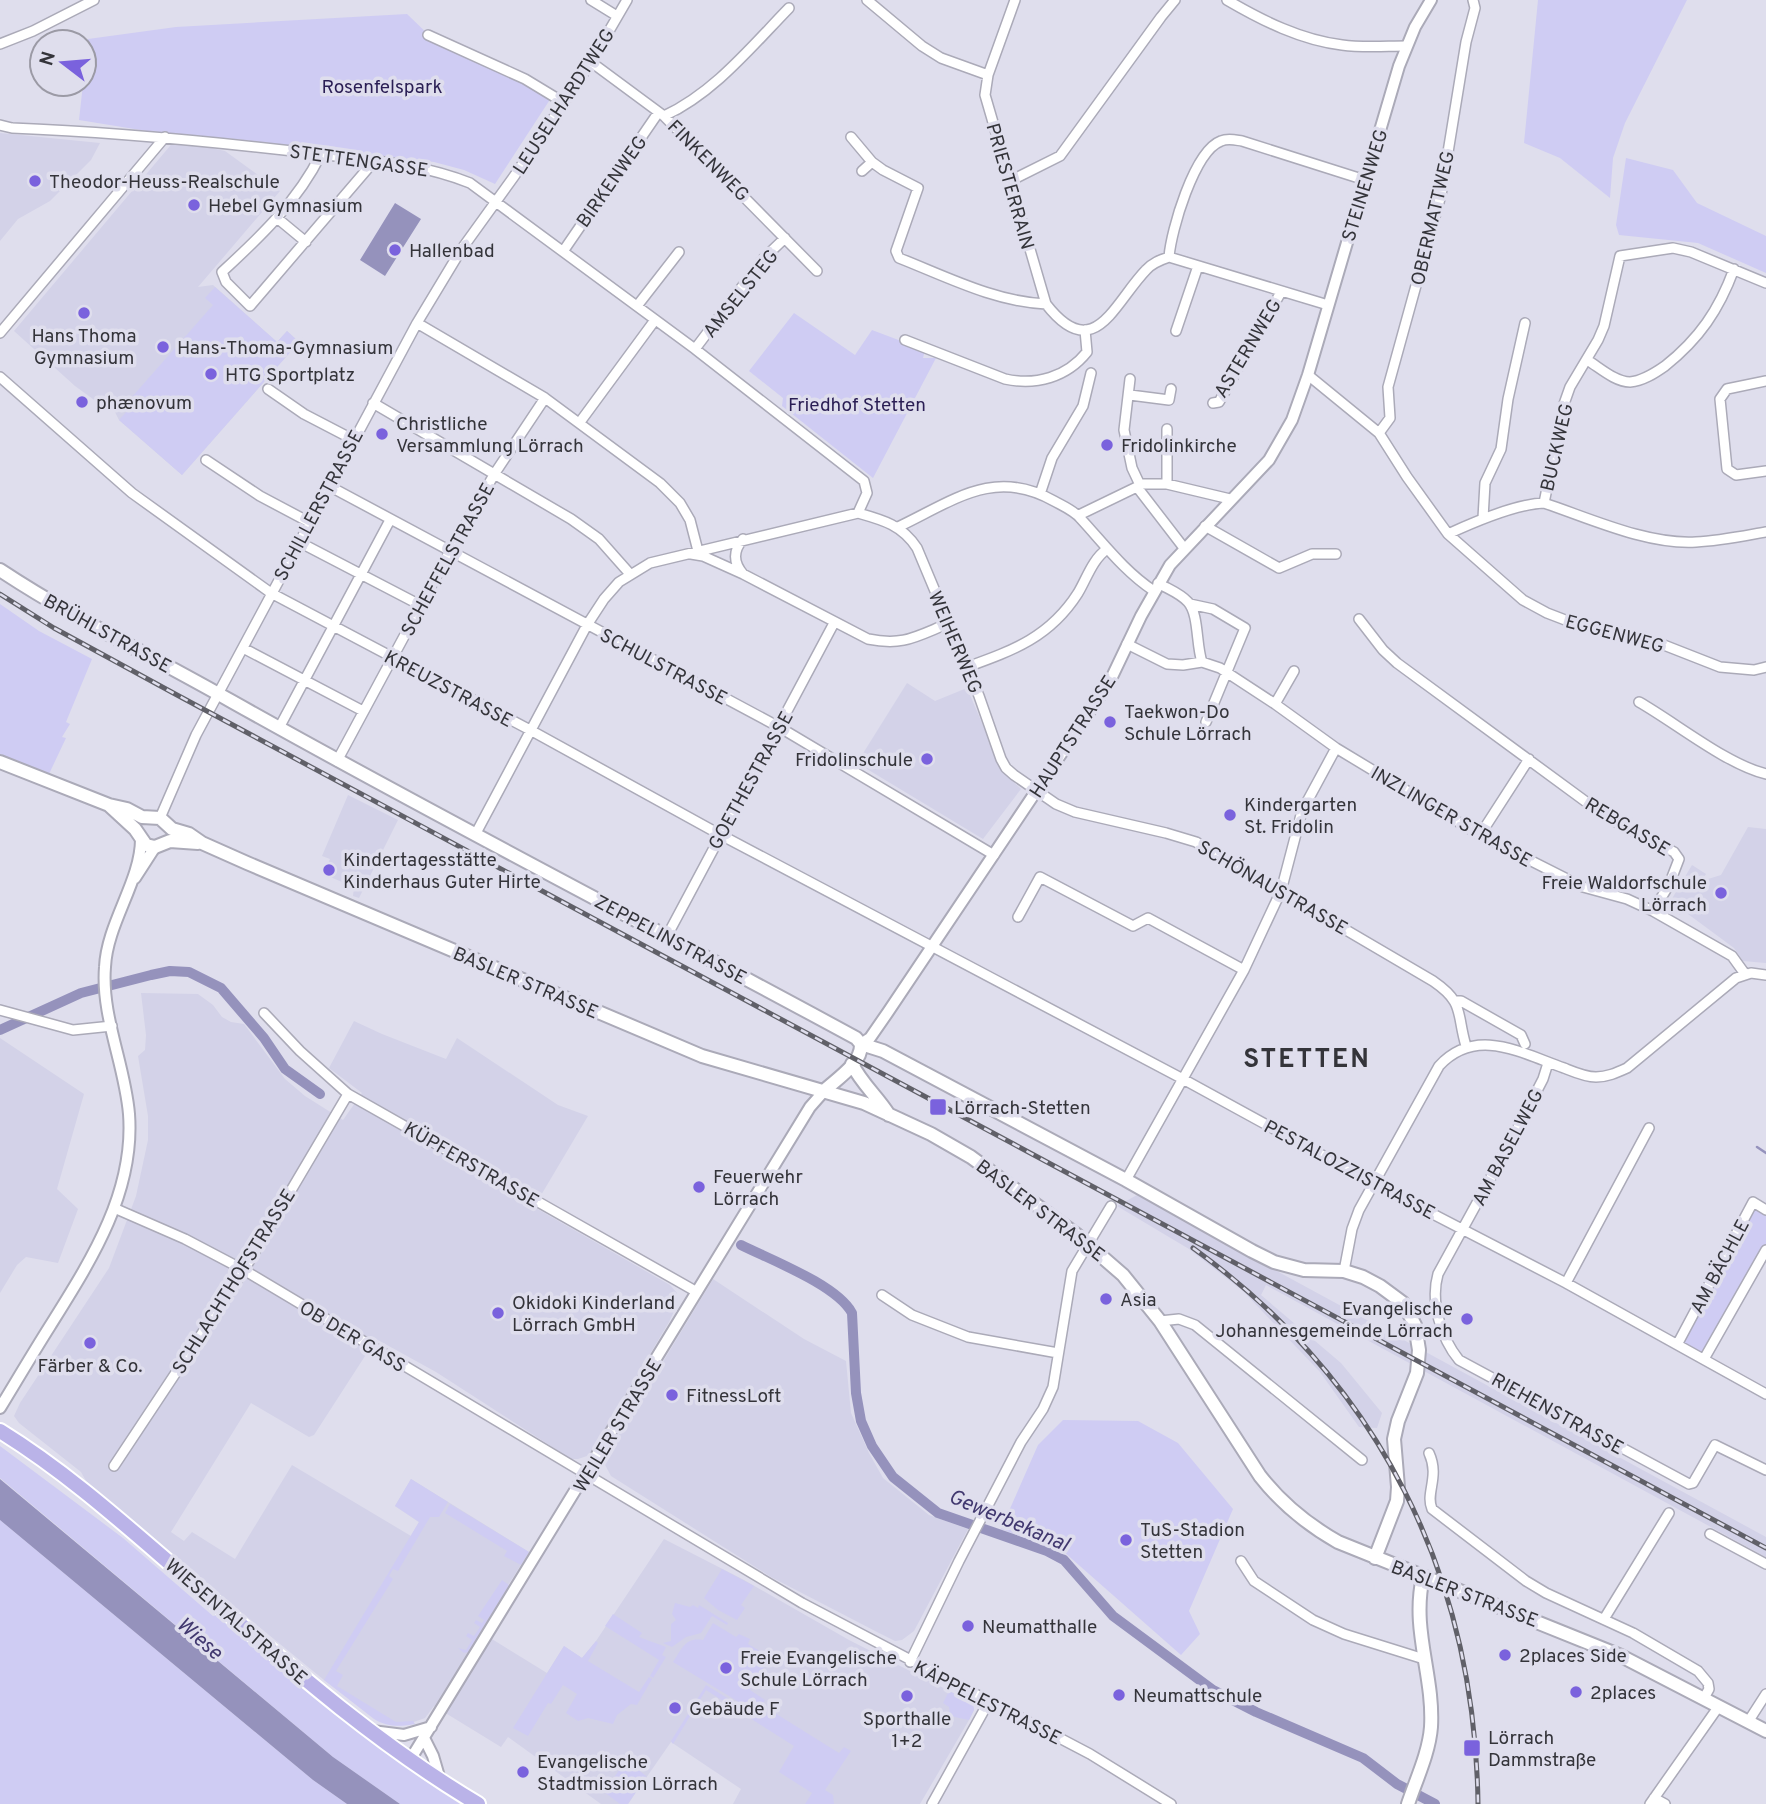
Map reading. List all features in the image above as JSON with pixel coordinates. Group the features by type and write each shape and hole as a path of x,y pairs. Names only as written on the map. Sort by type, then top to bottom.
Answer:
{"main road":[{"name":"BRÜHLSTRASSE","path":"0,570 54,605 217,693"},
{"name":"ZEPPELINSTRASSE","path":"217,693 337,761 856,1038 861,1044 883,1051 1274,1262 1304,1270 1344,1271"},
{"name":"BASLER STRASSE","path":"0,762 109,806 159,820 202,843 702,1056 853,1099 940,1139 985,1166 1089,1244 1123,1275 1160,1321 1244,1453 1271,1490 1322,1533 1375,1558 1595,1644 1766,1731"},
{"name":"BASLER STRASSE","path":"109,806 135,828 146,845 159,845 170,841 202,843"},
{"path":"140,837 141,824 159,820 168,835 159,845"},
{"name":"HAUPTSTRASSE","path":"825,1090 852,1065 862,1050 861,1044"},
{"path":"852,1065 858,1077 877,1096 890,1115"},
{"path":"1344,1271 1380,1286 1403,1303 1415,1325 1419,1350 1414,1384 1398,1421 1394,1439 1397,1502 1375,1558"},
{"name":"WIESENTALSTRASSE","path":"0,1431 84,1492 310,1684 410,1760 478,1804"},
{"path":"1408,1804 1431,1729 1419,1598 1423,1577"}],"street":[{"path":"3,43 94,0"},
{"path":"591,0 617,16"},
{"name":"LEUSELHARDTWEG","path":"496,202 590,62 627,0"},
{"path":"867,0 922,47 941,58 988,75"},
{"name":"PRIESTERRAIN","path":"1015,0 988,75 985,96 1046,304"},
{"path":"1010,181 1060,156 1175,0"},
{"path":"1227,0 1277,27 1321,42 1344,46 1407,47"},
{"name":"STEINENWEG","path":"1308,375 1407,47 1415,27 1432,0"},
{"name":"OBERMATTWEG","path":"1379,433 1390,418 1388,387 1441,195 1466,43 1475,8 1473,0"},
{"name":"BIRKENWEG","path":"564,250 661,114 687,105 731,68 789,8"},
{"path":"428,35 525,79 564,102"},
{"name":"FINKENWEG","path":"590,62 661,114 817,271"},
{"name":"STETTENGASSE","path":"0,125 12,128 165,137 375,160 432,169 470,183 695,349 864,481 867,493 858,513"},
{"path":"0,333 165,137"},
{"path":"851,137 883,170 918,188 896,251 899,258 981,290 1027,303 1046,304 1057,318 1075,328 1086,330 1104,323 1146,269 1169,257 1328,305"},
{"path":"1169,257 1170,242 1178,215 1197,170 1220,141 1242,141 1365,180"},
{"path":"321,154 309,178 276,218 259,238 222,272 226,282 250,306 375,160"},
{"path":"863,171 873,162"},
{"name":"SCHILLERSTRASSE","path":"159,820 217,693 373,403 457,257 496,202"},
{"path":"276,218 306,242"},
{"name":"AMSELSTEG","path":"695,349 763,260 785,238"},
{"name":"BUCKWEG","path":"1448,534 1483,518 1533,503 1544,503 1564,404 1570,387 1604,326 1620,256 1673,248 1691,252 1734,270"},
{"path":"637,306 679,252"},
{"path":"1176,331 1198,266"},
{"path":"1587,359 1617,378 1629,382 1648,376 1700,334 1720,303 1734,270 1766,283"},
{"name":"ASTERNWEG","path":"1213,403 1219,402 1281,292"},
{"path":"580,422 655,320"},
{"path":"417,323 545,398 660,483 680,503 690,520 698,551"},
{"path":"1483,518 1485,483 1502,449 1508,399 1525,323"},
{"path":"905,340 979,370 1021,383 1035,382 1059,374 1079,361 1087,352 1086,330"},
{"path":"1040,494 1052,458 1083,406 1091,373"},
{"path":"1308,375 1379,433 1448,534"},
{"name":"HAUPTSTRASSE","path":"861,1044 870,1038 1110,681 1156,587 1184,548 1269,460 1280,443 1308,375"},
{"name":"KREUZSTRASSE","path":"0,377 132,493 271,593 933,946"},
{"path":"1130,379 1124,430 1132,468 1138,486 1184,548"},
{"path":"1766,381 1727,389 1720,399 1727,469 1736,475 1766,471"},
{"path":"268,389 304,414 354,440"},
{"path":"1130,395 1169,400 1171,389"},
{"name":"SCHEFFELSTRASSE","path":"337,761 450,551 495,473 545,398"},
{"path":"373,403 571,519 599,539 630,574"},
{"path":"1167,429 1167,484"},
{"path":"206,460 260,496 309,522"},
{"path":"1079,515 1138,486 1167,484 1230,499"},
{"name":"SCHULSTRASSE","path":"329,486 779,727 994,855"},
{"path":"475,835 587,625 604,599 630,574 650,563 858,513 898,527 967,493 988,487 1010,486 1040,494 1079,515 1136,578 1190,604 1213,609 1245,628 1206,722"},
{"path":"1544,503 1632,532 1679,542 1766,532"},
{"path":"279,728 390,520"},
{"path":"1205,526 1279,568 1312,554 1336,554"},
{"name":"WEIHERWEG","path":"898,527 917,548 1006,768 1036,791"},
{"name":"EGGENWEG","path":"1448,534 1522,600 1548,613 1573,623 1646,638 1720,667 1754,670 1766,667"},
{"path":"743,539 737,546 735,558 743,575"},
{"path":"299,542 420,605"},
{"path":"967,667 1033,640 1051,626 1078,592 1098,555 1107,549"},
{"path":"685,554 703,556 868,639 889,643 904,642 947,624"},
{"path":"1190,604 1202,662"},
{"name":"REBGASSE","path":"1359,619 1397,663 1608,818 1674,852 1679,859 1669,885 1653,911"},
{"name":"GOETHESTRASSE","path":"667,936 719,834 834,623"},
{"name":"INZLINGER STRASSE","path":"1127,644 1167,664 1183,666 1202,662 1228,672 1336,748 1480,835 1583,887 1627,899 1653,911 1732,956 1745,974"},
{"path":"243,648 363,711"},
{"path":"1275,704 1294,671"},
{"path":"1639,702 1732,760 1750,770 1766,774"},
{"path":"1126,1180 1244,970 1281,891 1302,811 1336,748"},
{"path":"1480,835 1529,759"},
{"name":"SCHÖNAUSTRASSE","path":"1036,791 1075,812 1196,842 1433,981 1456,1001 1461,1001 1521,1035 1525,1044"},
{"path":"0,1408 88,1264 103,1237 114,1208 129,1129 127,1098 104,978 108,946 132,883 140,837"},
{"path":"132,883 159,845"},
{"path":"1018,917 1040,877 1133,926 1148,918 1244,970"},
{"name":"PESTALOZZISTRASSE","path":"933,946 1373,1184 1678,1343 1766,1394"},
{"path":"1344,1271 1352,1229 1373,1184 1439,1066 1448,1056 1466,1046 1478,1044 1504,1047 1592,1077 1613,1075 1627,1068 1720,989 1745,974 1766,975"},
{"path":"1456,1001 1466,1046"},
{"path":"4,1012 72,1030 112,1026"},
{"name":"KÜPFERSTRASSE","path":"264,1013 300,1052 348,1094 697,1292"},
{"name":"AM BASELWEG","path":"1463,1229 1543,1079 1548,1063"},
{"name":"WEILER STRASSE","path":"410,1760 810,1107 825,1090"},
{"name":"SCHLACHTHOFSTRASSE","path":"114,1466 244,1270 348,1094"},
{"path":"1566,1283 1649,1128"},
{"name":"AM BÄCHLE","path":"1678,1343 1753,1202 1766,1210"},
{"path":"910,1662 1021,1442 1044,1409 1053,1387 1072,1271 1111,1206"},
{"name":"OB DER GASS","path":"114,1208 185,1239 244,1270 587,1475"},
{"name":"RIEHENSTRASSE","path":"1463,1229 1438,1274 1434,1293 1442,1330 1459,1360 1689,1484 1693,1483 1715,1445 1766,1470"},
{"name":"AM BÄCHLE","path":"1704,1359 1766,1250"},
{"path":"882,1295 912,1315 968,1337 1058,1353"},
{"path":"1160,1321 1179,1319 1195,1325 1362,1460"},
{"path":"1429,1453 1434,1467 1429,1502 1432,1509 1548,1595 1633,1633 1698,1671 1708,1682 1709,1689 1704,1698"},
{"name":"KÄPPELESTRASSE","path":"587,1475 802,1603 1090,1755 1171,1804"},
{"path":"1604,1619 1669,1513"},
{"path":"1710,1534 1766,1564"},
{"path":"1241,1561 1254,1581 1313,1620 1344,1634 1424,1659"},
{"path":"1748,1721 1766,1694"},
{"path":"932,1804 988,1703"},
{"path":"1665,1804 1652,1801 1719,1706"},
{"path":"372,1731 404,1735 431,1727"},
{"path":"424,1738 440,1780"}],"shaded area":[{"name":"Theodor-Heuss-Realschule","path":"0,133 100,143 91,160 50,201 18,219 0,241"},
{"name":"Hans-Thoma-Gymnasium","path":"175,140 225,151 280,191 198,287 213,285 277,342 287,331 299,342 182,475 119,420 113,408 104,400 97,402 75,386 14,331"},
{"path":"395,203 421,219 385,276 360,260"},
{"name":"Fridolinschule","path":"907,683 935,701 967,688 1003,772 1021,789 983,839 857,763"},
{"path":"348,795 398,820 359,898 353,896 354,887 323,874 330,859 322,856"},
{"name":"Freie Waldorfschule Lörrach","path":"1748,827 1766,829 1766,963 1743,961 1734,948 1688,914 1682,911 1680,915 1667,907 1692,865 1706,874 1704,877 1708,879 1721,875"},
{"path":"141,993 198,994 213,1005 222,1017 244,1024 285,1079 305,1096 343,1120 362,1093 329,1068 354,1021 446,1059 457,1038 558,1105 588,1116 534,1207 670,1285 677,1293 676,1307 669,1322 590,1455 571,1459 436,1372 376,1339 314,1435 309,1437 251,1403 171,1532 184,1541 192,1532 235,1559 292,1465 411,1536 419,1522 395,1506 411,1479 529,1552 479,1631 547,1673 564,1646 582,1658 664,1539 744,1580 849,1640 973,1703 974,1710 969,1720 920,1804 733,1804 741,1789 671,1742 628,1804 601,1804 508,1737 501,1747 434,1706 425,1718 408,1724 378,1720 324,1680 230,1603 86,1481 81,1472 19,1423 14,1416 20,1403 109,1268 136,1196 148,1140 148,1116 138,1056 145,1050 146,1035"},
{"path":"0,1038 84,1094 57,1189 78,1209 58,1263 26,1257 17,1265 0,1293"},
{"path":"1137,1195 1766,1537 1766,1557 1266,1285 1261,1295 1341,1363 1382,1413 1377,1428 1359,1427 1320,1372 1243,1291 1189,1249 1117,1206"},
{"path":"713,1279 804,1339 846,1361 851,1413 883,1478 929,1515 968,1529 914,1631 902,1640 895,1641 771,1577 611,1476 603,1461"},
{"path":"0,1479 333,1757 400,1804 347,1804 313,1780 0,1520"}],"green space":[{"path":"1538,0 1687,0 1625,123 1613,158 1610,198 1560,158 1524,143"},
{"name":"Rosenfelspark","path":"407,14 434,40 551,98 495,184 464,170 434,162 159,133 79,120 81,98 98,98 98,38 176,27"},
{"path":"1626,158 1673,170 1697,203 1766,236 1766,273 1698,243 1619,235 1616,225"},
{"name":"HTG Sportplatz","path":"215,287 277,342 287,331 299,342 182,475 119,420 128,410 124,406 213,305 205,298"},
{"name":"Friedhof Stetten","path":"794,313 855,355 872,330 925,350 923,358 936,358 873,478 782,406 783,398 749,371"},
{"path":"0,604 39,631 92,659 66,722 70,724 62,737 66,738 49,774 0,754"},
{"path":"1753,1202 1766,1210 1766,1250 1704,1359 1678,1344"},
{"name":"TuS-Stadion Stetten","path":"1063,1420 1138,1421 1178,1443 1233,1509 1189,1611 1200,1634 1181,1655 1064,1552 1001,1529 1038,1445"},
{"path":"0,1446 123,1538 213,1616 219,1615 335,1715 460,1804 400,1804 333,1757 0,1478"},
{"path":"411,1479 448,1502 439,1517 430,1517 398,1571 393,1569 389,1576 393,1579 336,1671 343,1675 337,1686 396,1722 413,1721 415,1724 394,1726 374,1719 324,1680 419,1522 395,1506"},
{"path":"450,1504 529,1552 521,1565 504,1556 507,1551 445,1513"},
{"path":"0,1520 313,1780 347,1804 0,1804"},
{"path":"722,1569 754,1586 741,1605 745,1608 737,1620 718,1610 704,1598"},
{"path":"502,1580 508,1587 468,1652 464,1653 458,1648 466,1650 472,1640 466,1636 468,1633 474,1636 480,1627 474,1623 476,1620 482,1623 484,1620 478,1616"},
{"path":"675,1603 698,1608 699,1605 728,1623 727,1625 712,1616 701,1633 686,1637 672,1647 663,1643 671,1641 671,1624 676,1620 672,1614"},
{"path":"613,1614 642,1633 639,1637 666,1647 662,1655 666,1657 653,1678 650,1676 659,1660 605,1626"},
{"path":"713,1623 736,1637 739,1634 750,1639 748,1644 770,1657 750,1690 765,1700 757,1713 673,1662 688,1642 703,1640"},
{"path":"596,1641 598,1643 588,1661 639,1692 649,1677 652,1679 637,1705 631,1704 617,1715 613,1724 588,1718 578,1721 566,1713 577,1694 563,1685 551,1704 548,1703 528,1736 513,1728 564,1646 582,1658"},
{"path":"706,1685 758,1717 762,1714 766,1716 770,1710 839,1753 844,1747 851,1751 825,1790 833,1795 834,1804 805,1804 812,1793 779,1772 794,1746 706,1690 673,1744 671,1741"},
{"path":"949,1691 973,1703 974,1710 969,1720 950,1716 949,1707 943,1703"},
{"path":"626,1760 646,1776 628,1804 620,1804 604,1792"}],"waterway":[{"name":"Gewerbekanal","path":"0,1030 81,993 170,971 189,972 221,988 264,1038 285,1069 320,1094"},
{"path":"1757,1147 1766,1153"},
{"name":"Gewerbekanal","path":"741,1245 818,1283 833,1293 852,1313 856,1393 861,1421 872,1446 893,1477 938,1513 1047,1551 1064,1560 1113,1616 1213,1690 1256,1712 1363,1758 1397,1784 1435,1804"}],"railway":[{"path":"0,594 54,628 177,695 1766,1548"},
{"path":"1193,1248 1259,1301 1316,1359 1364,1422 1404,1490 1436,1563 1458,1639 1473,1720 1478,1804"}],"place":[{"name":"Theodor-Heuss-Realschule","path":"35,181"},
{"name":"Hebel Gymnasium","path":"194,205"},
{"name":"Hallenbad","path":"395,250"},
{"name":"Hans Thoma Gymnasium","path":"84,313"},
{"name":"Hans-Thoma-Gymnasium","path":"163,347"},
{"name":"HTG Sportplatz","path":"211,374"},
{"name":"phænovum","path":"82,402"},
{"name":"Christliche Versammlung Lörrach","path":"382,434"},
{"name":"Fridolinkirche","path":"1107,445"},
{"name":"Taekwon-Do Schule Lörrach","path":"1110,722"},
{"name":"Fridolinschule","path":"927,759"},
{"name":"Kindergarten St. Fridolin","path":"1230,815"},
{"name":"Kindertagesstätte Kinderhaus Guter Hirte","path":"329,870"},
{"name":"Freie Waldorfschule Lörrach","path":"1721,893"},
{"name":"Lörrach-Stetten","path":"938,1107"},
{"name":"Feuerwehr Lörrach","path":"699,1187"},
{"name":"Asia","path":"1106,1299"},
{"name":"Okidoki Kinderland Lörrach GmbH","path":"498,1313"},
{"name":"Evangelische Johannesgemeinde Lörrach","path":"1467,1319"},
{"name":"Färber & Co.","path":"90,1343"},
{"name":"FitnessLoft","path":"672,1395"},
{"name":"TuS-Stadion Stetten","path":"1126,1540"},
{"name":"Neumatthalle","path":"968,1626"},
{"name":"2places Side","path":"1505,1655"},
{"name":"Freie Evangelische Schule Lörrach","path":"726,1668"},
{"name":"2places","path":"1576,1692"},
{"name":"Neumattschule","path":"1119,1695"},
{"name":"Sporthalle 1+2","path":"907,1696"},
{"name":"Gebäude F","path":"675,1708"},
{"name":"Lörrach Dammstraße","path":"1472,1748"},
{"name":"Evangelische Stadtmission Lörrach","path":"523,1772"}],"district":[{"name":"STETTEN","path":"1307,1058"}],"water label":[{"name":"Wiese","path":"200,1638"}]}
